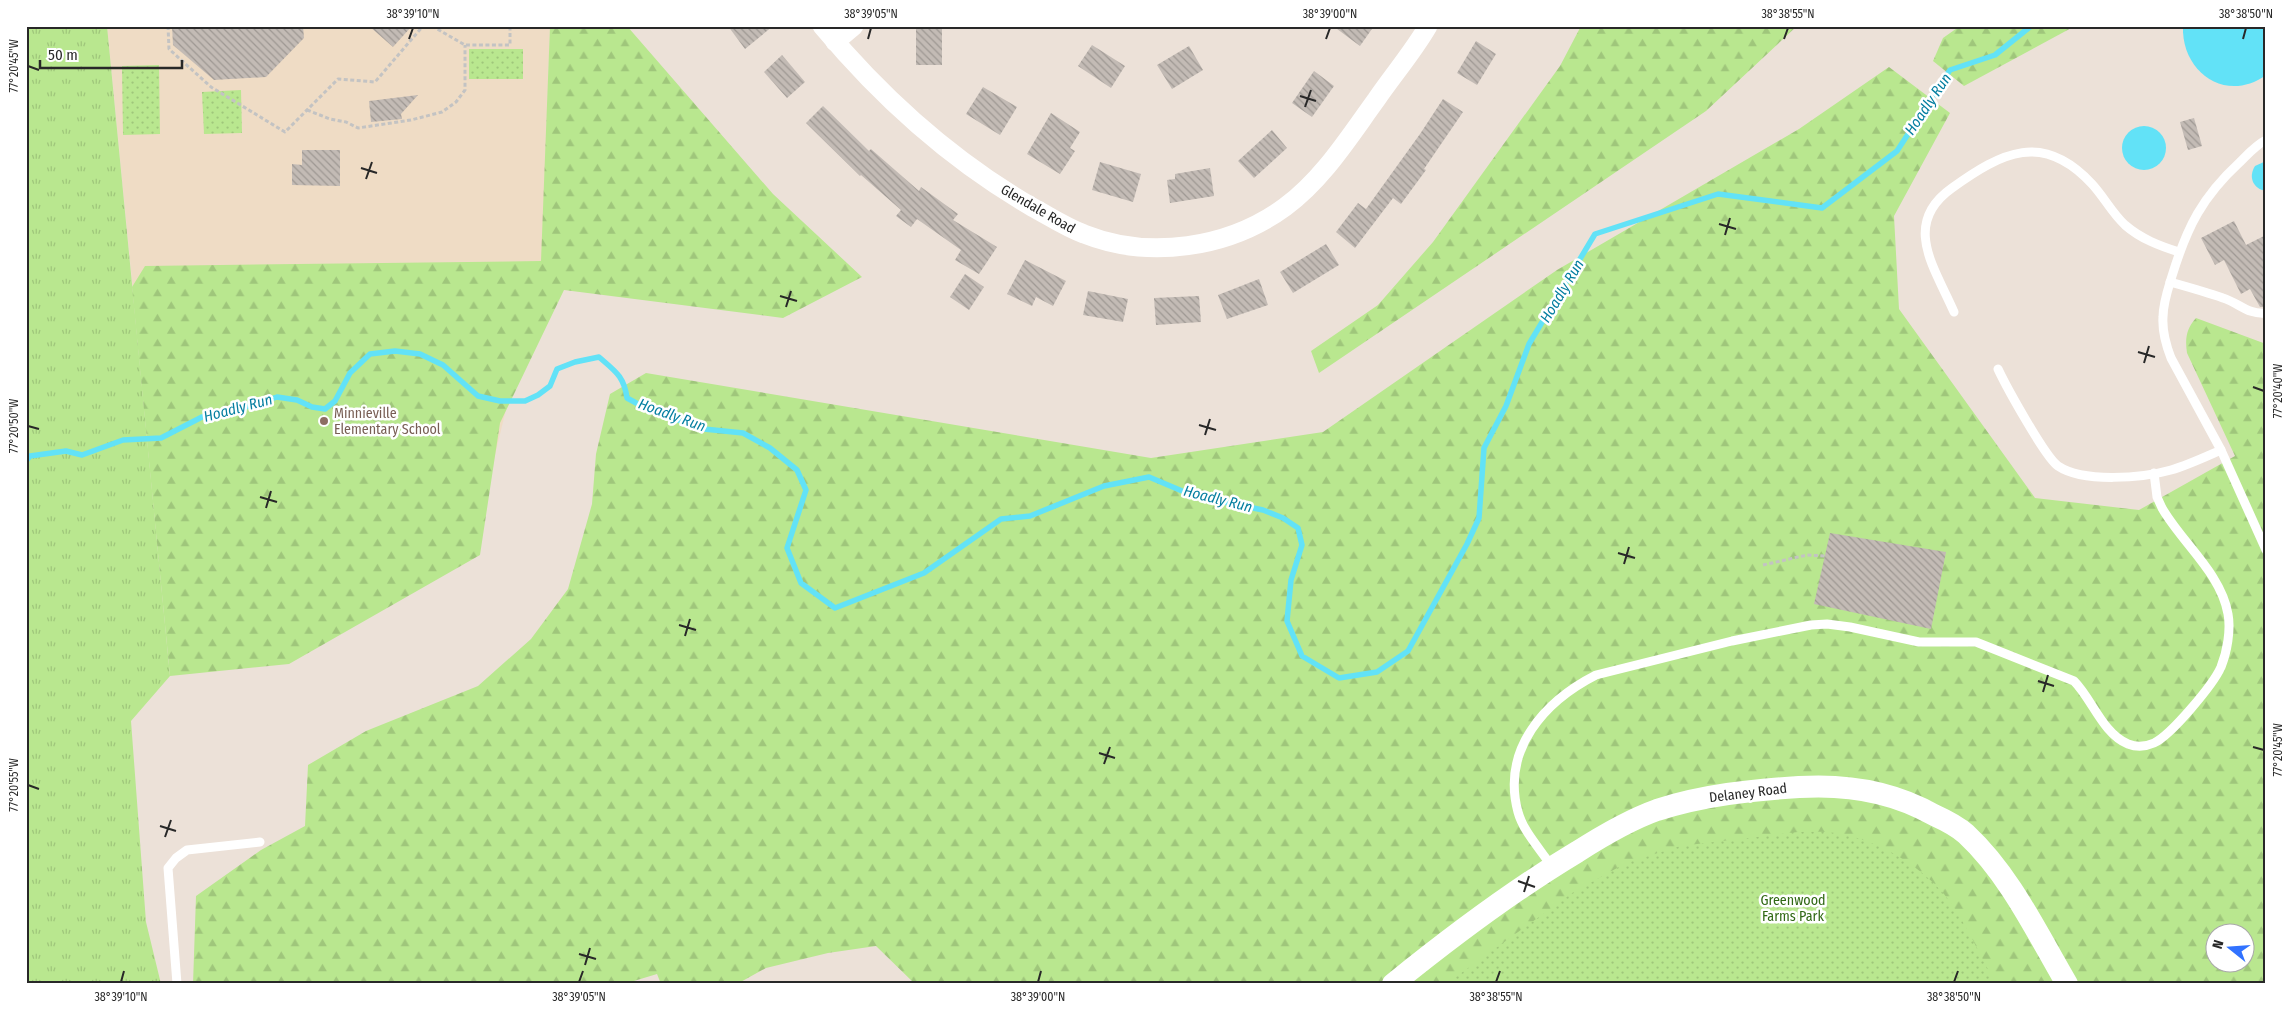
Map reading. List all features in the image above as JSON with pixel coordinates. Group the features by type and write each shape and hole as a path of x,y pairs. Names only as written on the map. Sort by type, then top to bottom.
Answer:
{"street":[{"name":"Glendale Road","path":"822,26 863,74 929,135 960,160 1011,194 1064,225 1085,234 1113,242 1166,248 1196,245 1225,238 1252,227 1285,207 1305,191 1327,167 1428,26"},
{"path":"835,42 854,26"},
{"name":"Delaney Road","path":"1393,984 1521,887 1626,824 1656,811 1693,801 1780,788 1828,785 1888,795 1919,806 1965,834 1990,860 2011,890 2067,984"}],"lane":[{"path":"2266,140 2222,180 2207,198 2187,230 2170,282 2162,316 2165,342 2171,358 2221,450 2266,550"},
{"path":"1954,312 1926,248 1924,231 1927,216 1944,193 1974,171 2010,155 2027,151 2066,161 2092,185 2127,227 2155,244 2179,252"},
{"path":"2170,282 2223,298 2239,305 2246,311 2256,314 2266,313"},
{"path":"1998,369 2008,392 2058,466 2075,474 2092,477 2154,473 2171,470 2221,450"},
{"path":"1552,867 1518,813 1515,788 1516,767 1521,745 1545,711 1572,688 1596,675 1777,631 1827,624 1919,642 1976,642 2074,681 2086,693 2112,733 2127,744 2142,746 2159,740 2215,678 2225,653 2229,621 2226,604 2219,589 2162,508 2157,497 2154,473"},
{"path":"177,984 168,868 176,858 187,850 260,842"}],"path":[{"path":"168,26 169,49 211,87 285,132 338,78 375,82 422,28 417,26"},
{"path":"432,26 465,45 510,45 510,26"},
{"path":"307,110 330,119 346,122 358,128 411,120 442,112 456,102 465,90 465,45"},
{"path":"1763,565 1807,555 1825,556"}],"shaded area":[{"name":"Minnieville Elementary School","path":"107,26 550,26 542,261 471,554 169,659"}],"green space":[{"path":"26,26 107,26 170,676 131,721 146,922 161,984 26,984"},
{"path":"550,26 627,26 773,194 862,277 783,318 564,290 500,423 480,555 289,664 170,676 132,287 145,266 541,261"},
{"path":"1581,26 1797,26 1706,111 1319,373 1311,351 1378,305 1433,242 1560,66"},
{"path":"1960,26 2075,26 1964,86 1933,61 1943,38"},
{"path":"469,49 523,49 523,79 469,79"},
{"path":"159,65 160,134 123,135 122,66"},
{"path":"1889,67 1950,113 1894,216 1899,309 2035,498 2139,510 2235,456 2187,353 2187,334 2196,318 2266,344 2266,984 915,984 876,946 828,953 766,968 737,984 661,984 657,974 624,984 193,984 196,896 261,850 305,826 308,765 366,731 478,686 531,639 568,589 592,504 596,454 610,394 646,373 1151,458 1323,432 1557,270 1799,129"},
{"path":"241,90 242,133 204,134 202,92"},
{"name":"Greenwood Farms Park","path":"1798,832 1835,833 1855,837 1897,855 1922,873 1934,883 1952,904 1996,984 1446,984 1572,893 1626,863 1680,846"}],"water":[{"path":"2183,26 2266,26 2266,75 2251,83 2236,86 2222,84 2209,79 2198,69 2190,57 2184,43"},
{"path":"2144,126 2156,130 2162,136 2166,148 2162,160 2156,166 2144,170 2132,166 2126,160 2122,148 2126,136 2132,130"},
{"path":"2266,161 2266,191 2255,185 2252,174 2255,166"}],"building":[{"path":"172,26 303,26 304,38 266,77 214,80 173,45"},
{"path":"369,26 412,26 393,47"},
{"path":"728,26 773,26 745,49"},
{"path":"916,26 942,26 942,65 916,65"},
{"path":"1333,26 1374,26 1360,46"},
{"path":"1476,41 1496,54 1477,85 1457,73"},
{"path":"1092,45 1125,66 1111,88 1078,66"},
{"path":"1189,46 1203,70 1172,89 1157,65"},
{"path":"782,55 805,82 787,98 764,72"},
{"path":"1314,71 1334,86 1312,117 1292,103"},
{"path":"983,87 1017,107 1000,135 966,114"},
{"path":"418,95 401,114 402,119 371,122 369,101"},
{"path":"1443,99 1463,112 1424,169 1426,170 1401,204 1393,198 1355,248 1336,232 1358,203 1366,209"},
{"path":"823,106 869,151 871,149 919,191 921,187 958,214 953,220 997,247 979,274 955,260 961,250 917,219 911,227 896,216 901,210 860,176 806,123"},
{"path":"1051,113 1080,132 1070,148 1075,151 1060,174 1027,154"},
{"path":"2194,118 2202,146 2188,150 2180,122"},
{"path":"1272,130 1287,148 1254,178 1238,161"},
{"path":"302,150 340,150 340,186 292,185 292,164 302,165"},
{"path":"1100,162 1141,174 1133,202 1092,190"},
{"path":"1210,168 1214,196 1170,203 1167,180 1175,179 1175,174"},
{"path":"2234,221 2246,245 2266,235 2266,307 2260,307 2250,289 2241,294 2224,260 2215,265 2201,238"},
{"path":"1326,244 1339,265 1293,293 1280,272"},
{"path":"1025,260 1066,281 1053,306 1036,297 1032,306 1007,294"},
{"path":"965,274 984,287 969,310 950,297"},
{"path":"1259,279 1268,305 1227,319 1218,295"},
{"path":"1088,291 1128,299 1123,322 1083,315"},
{"path":"1199,296 1201,322 1156,325 1154,298"},
{"path":"1830,533 1946,552 1931,629 1814,604"}],"waterway":[{"name":"Hoadly Run","path":"26,461 30,456 66,451 82,455 123,440 161,438 202,417 224,414 277,397 297,400 312,407 325,409 335,401 350,373 370,354 395,351 420,354 443,365 478,396 500,401 525,401 538,395 550,386 557,369 575,362 599,357 621,379 627,398 649,410 704,429 743,433 770,448 797,470 806,490 787,548 801,583 835,608 924,573 1001,519 1030,516 1104,486 1149,477 1194,496 1263,510 1283,518 1298,528 1302,545 1291,580 1287,621 1302,656 1339,678 1377,672 1408,651 1467,544 1479,518 1484,448 1506,406 1529,344 1595,234 1718,194 1822,208 1897,151 1950,70 1995,55 2031,26"}],"place":[{"name":"Minnieville Elementary School","path":"324,421"}]}
